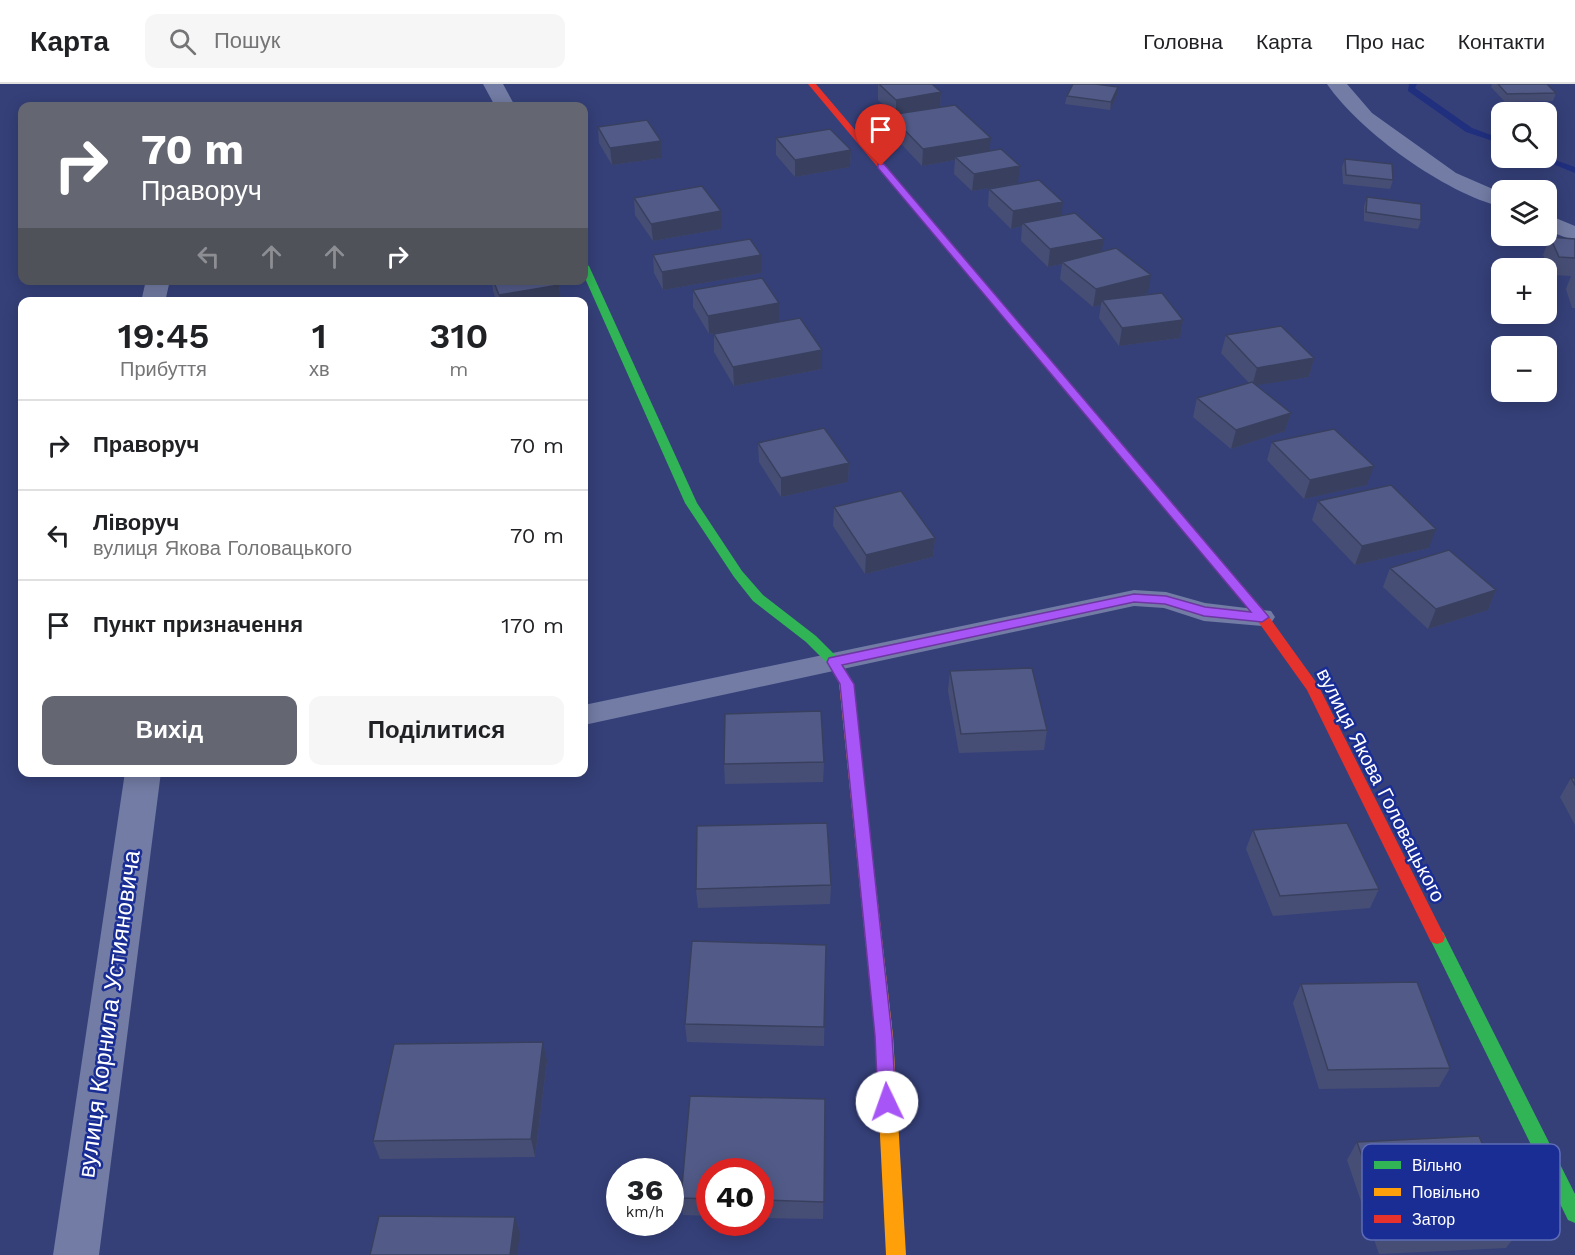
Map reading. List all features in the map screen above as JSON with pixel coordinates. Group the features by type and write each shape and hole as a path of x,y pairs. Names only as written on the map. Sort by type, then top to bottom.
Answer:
{"street":[{"path":"494,84 503,102"},
{"name":"вулиця Якова Головацького","path":"812,84 1262,617 1313,688 1540,1144"},
{"path":"1338,84 1365,117 1448,178 1491,196"},
{"path":"1557,226 1575,234"},
{"path":"588,275 691,504 738,574 758,598 811,639 834,662 847,684 881,1012 896,1255"},
{"name":"вулиця Корнила Устияновича","path":"76,1255 141,777"},
{"name":"вулиця Якова Головацького","path":"1560,1184 1575,1214"}],"lane":[{"path":"588,714 1134,598 1166,600 1204,612 1262,617"}],"building":[{"path":"879,84 932,84 941,92 896,100"},
{"path":"1073,84 1118,87 1111,102 1067,96"},
{"path":"1498,84 1547,84 1556,93 1507,94"},
{"path":"955,105 991,138 923,149 890,115"},
{"path":"647,120 661,141 610,148 598,127"},
{"path":"830,129 851,150 795,160 776,138"},
{"path":"1001,149 1020,166 974,174 955,157"},
{"path":"1345,159 1392,164 1393,180 1346,175"},
{"path":"1039,180 1063,202 1013,211 989,189"},
{"path":"702,186 721,211 651,224 634,198"},
{"path":"1367,197 1421,204 1421,220 1366,212"},
{"path":"1075,213 1104,239 1050,249 1023,223"},
{"path":"1557,238 1575,239 1575,258 1559,257 1554,246 1557,246"},
{"path":"750,239 761,255 662,272 653,255"},
{"path":"1116,248 1151,275 1096,289 1062,262"},
{"path":"762,278 779,303 708,316 693,290"},
{"path":"495,285 559,285 499,295"},
{"path":"1162,293 1183,320 1122,328 1102,300"},
{"path":"800,318 822,350 733,367 714,334"},
{"path":"1281,326 1314,358 1257,368 1226,335"},
{"path":"1252,382 1291,413 1236,430 1197,398"},
{"path":"824,428 849,463 781,478 758,443"},
{"path":"1334,429 1374,466 1310,480 1272,442"},
{"path":"1391,485 1436,529 1362,546 1318,501"},
{"path":"901,491 935,538 866,555 834,507"},
{"path":"1449,550 1496,590 1436,609 1390,568"},
{"path":"1032,668 1047,730 961,734 950,671"},
{"path":"821,711 824,762 724,764 725,714"},
{"path":"827,823 831,885 696,889 697,826"},
{"path":"1347,823 1379,889 1280,896 1253,830"},
{"path":"692,941 826,945 824,1027 685,1024"},
{"path":"1417,982 1450,1068 1328,1070 1301,984"},
{"path":"543,1042 531,1139 373,1141 394,1044"},
{"path":"690,1096 825,1099 824,1202 774,1200 774,1158 696,1158 696,1199 684,1198 684,1164"},
{"path":"1479,1136 1482,1144 1362,1144 1362,1156 1357,1142"},
{"path":"379,1216 515,1217 510,1255 370,1255"}],"waterway":[{"path":"1413,84 1411,89 1469,130 1491,138"},
{"path":"1557,163 1575,170"}],"traffic: fast":[{"path":"588,275 691,503 738,574 758,598 811,639 834,662 846,682"},
{"path":"1437,937 1540,1144"},
{"path":"1560,1184 1575,1214"}],"traffic: slow":[{"path":"1050,366 1204,548"},
{"path":"846,682 884,1036 896,1255"}],"traffic: jam":[{"path":"812,84 1050,366"},
{"path":"1204,548 1262,617 1313,688 1437,937"}],"route":[{"path":"881,166 1262,617 1204,612 1166,600 1134,598 834,662 847,684 884,1036 887,1102"}]}
